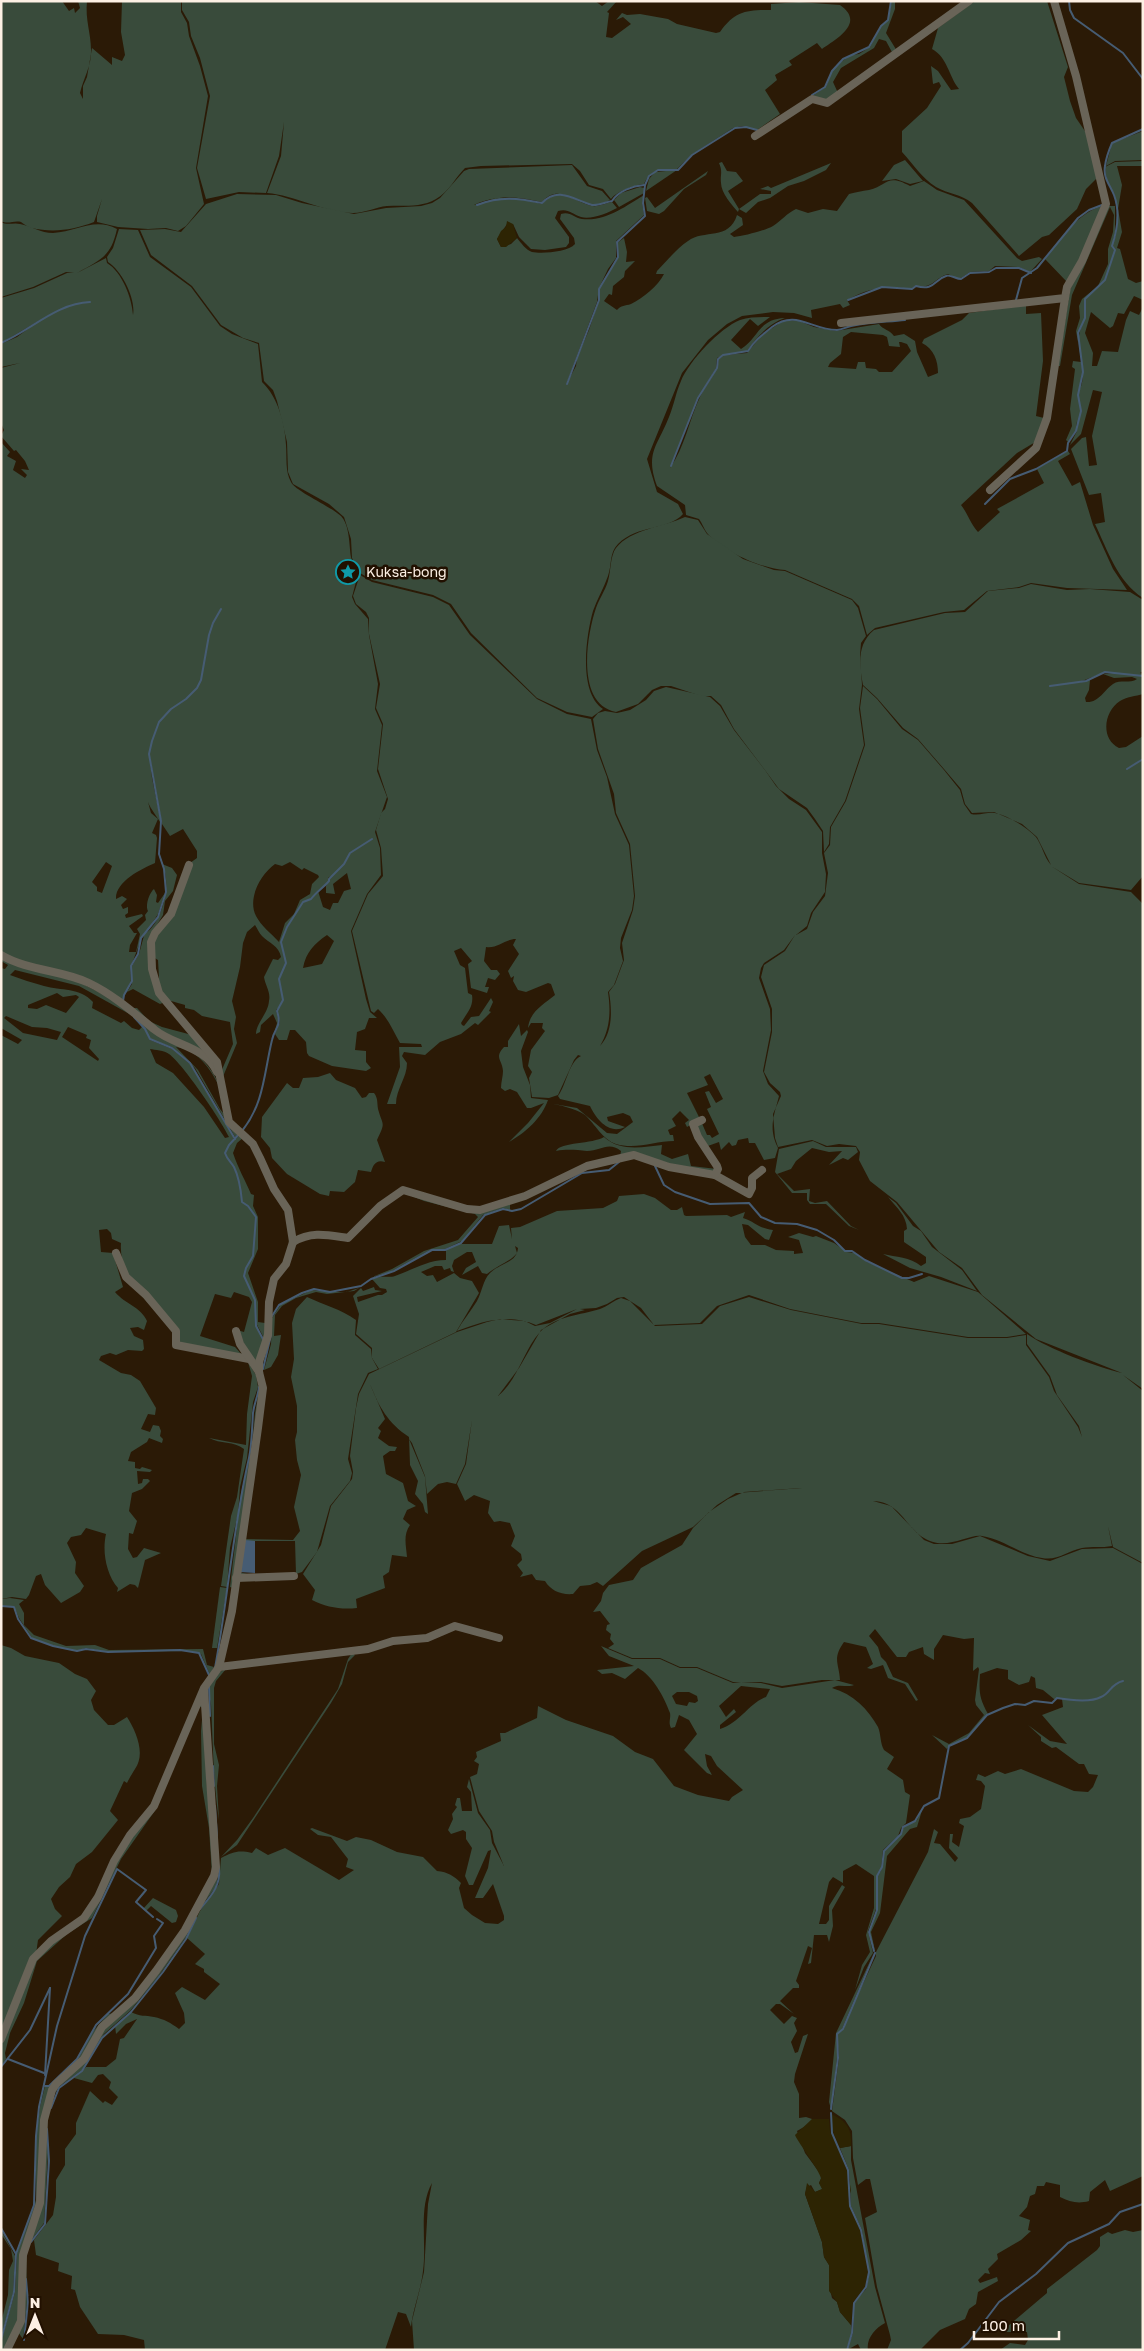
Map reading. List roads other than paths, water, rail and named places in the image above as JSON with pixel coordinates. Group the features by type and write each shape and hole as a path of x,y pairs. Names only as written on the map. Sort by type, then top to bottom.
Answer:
{"street":[{"path":"755,136 812,99 827,104 969,1"},
{"path":"990,490 1036,448 1047,418 1067,288 1082,261 1106,204 1076,76 1054,1"},
{"path":"841,323 1065,298"},
{"path":"189,865 171,914 153,938 152,969 159,993 217,1062 229,1122 253,1144 274,1189 288,1210 293,1242 291,1253 274,1279 267,1314 268,1335 259,1372"},
{"path":"1,956 94,986 134,1011 164,1036 202,1054 215,1069 221,1082"},
{"path":"702,1120 693,1124 698,1137 717,1166 718,1169 715,1175"},
{"path":"293,1242 306,1235 320,1234 348,1238 380,1206 403,1190 467,1209 480,1210 525,1196 587,1166 634,1155 669,1167 715,1175 749,1194 752,1188 752,1178 762,1170"},
{"path":"116,1253 126,1278 146,1296 176,1330 176,1345 249,1359"},
{"path":"1,2039 33,1959 51,1941 84,1918 98,1897 107,1874 121,1850 154,1806 204,1688 220,1667 232,1611 263,1388 259,1372 240,1344 236,1331"},
{"path":"236,1578 294,1576"},
{"path":"220,1667 368,1649 393,1641 427,1638 455,1626 499,1638"},
{"path":"7,2350 21,2321 23,2254 40,2203 44,2120 52,2090 56,2084 84,2059 102,2027 136,1998 156,1972 185,1930 214,1876 216,1867 204,1688"}],"water":[{"path":"245,1540 255,1541 255,1573 239,1572"}],"waterway":[{"path":"812,95 825,87 832,71 843,59 869,47 881,26 888,20 891,1"},
{"path":"1069,1 1070,10 1074,18 1123,53 1143,79"},
{"path":"567,384 599,300 599,289 618,257 617,242 645,216 643,203 645,185 649,176 658,170 678,170 692,155 735,128 746,127 757,130"},
{"path":"985,504 1010,479 1036,469 1067,451 1068,443 1076,431 1081,411 1078,395 1083,372 1078,333 1085,318 1085,299 1105,280 1115,250 1112,246 1117,208 1105,174 1106,160 1112,143 1143,129"},
{"path":"477,205 493,200 509,199 542,203 554,195 566,196 597,205 612,201 618,194 626,190 644,185"},
{"path":"1016,300 1022,278 1037,268 1078,218 1089,210 1102,205"},
{"path":"848,300 882,287 912,289 916,286 927,287 948,276 961,279 970,273 989,272 996,268 1019,268 1031,273"},
{"path":"1,343 55,312 66,307 90,302"},
{"path":"671,466 698,398 717,368 718,359 723,355 748,351 772,327 789,320 837,330 864,324 905,320"},
{"path":"123,1001 124,995 132,981 131,966 138,954 141,938 158,917 166,892 164,869 159,854 161,821 149,754 152,741 159,722 171,709 186,699 197,688 201,680 209,635 221,609"},
{"path":"1050,686 1086,681 1105,672 1143,676"},
{"path":"1127,769 1143,759"},
{"path":"242,1131 255,1110 259,1099 273,1035 278,1024 277,1011 283,1000 279,979 286,963 281,942 287,927 303,902 311,899 329,881 344,864 350,853 372,839"},
{"path":"134,1017 145,1029 150,1039 172,1048 190,1063 235,1139"},
{"path":"239,1134 229,1145 225,1153 237,1175 242,1202 248,1206 256,1217 253,1256 244,1276 255,1300 256,1326 264,1341"},
{"path":"272,1316 279,1305 302,1293 314,1289 330,1292 361,1286 371,1279 394,1271 432,1250 445,1250 461,1243 485,1215 503,1209 512,1211 521,1209 582,1173 609,1170 619,1162"},
{"path":"655,1166 664,1185 675,1192 710,1204 749,1203 761,1217 775,1223 797,1224 817,1230 834,1240 845,1251 852,1251 865,1260 902,1278 922,1274"},
{"path":"263,1369 271,1335"},
{"path":"215,1668 259,1387"},
{"path":"1,1606 14,1607 18,1619 31,1638 53,1646 77,1651 86,1649 108,1652 180,1650 199,1653 209,1675"},
{"path":"874,1951 869,1932 877,1910 877,1876 882,1867 884,1851 901,1834 903,1827 915,1821 924,1806 939,1798 949,1746 967,1738 987,1715 1003,1708 1015,1704 1025,1705 1034,1701 1052,1703 1057,1698 1096,1699 1104,1695 1115,1684 1123,1681"},
{"path":"209,1686 210,1716"},
{"path":"213,1766 214,1786"},
{"path":"215,1806 217,1836"},
{"path":"200,1909 217,1885 219,1868"},
{"path":"16,2254 34,2205 36,2136 39,2107 57,2026 85,1936 117,1869 146,1890 136,1902 153,1917"},
{"path":"51,2108 59,2088 82,2071 102,2038 131,2012 163,1972 186,1939 196,1918"},
{"path":"45,2086 49,2086 77,2059 96,2025 128,1994 156,1948 154,1936 163,1923 157,1919"},
{"path":"831,2109 838,2058 837,2034 843,2029 875,1953"},
{"path":"1,2067 30,2030 50,1988"},
{"path":"45,2075 50,1988"},
{"path":"8,2059 44,2073"},
{"path":"831,2113 832,2133 848,2170 850,2206 861,2230 869,2272 866,2287 854,2303 852,2333 847,2350"},
{"path":"31,2242 45,2224 49,2161 47,2129"},
{"path":"960,2350 968,2343 999,2302 1036,2274 1068,2243 1109,2224 1120,2212 1143,2204"},
{"path":"1,2228 16,2254 14,2292 1,2340"},
{"path":"24,2340 28,2302 26,2279"}],"place":[{"name":"Kuksa-bong","path":"348,572"}]}
